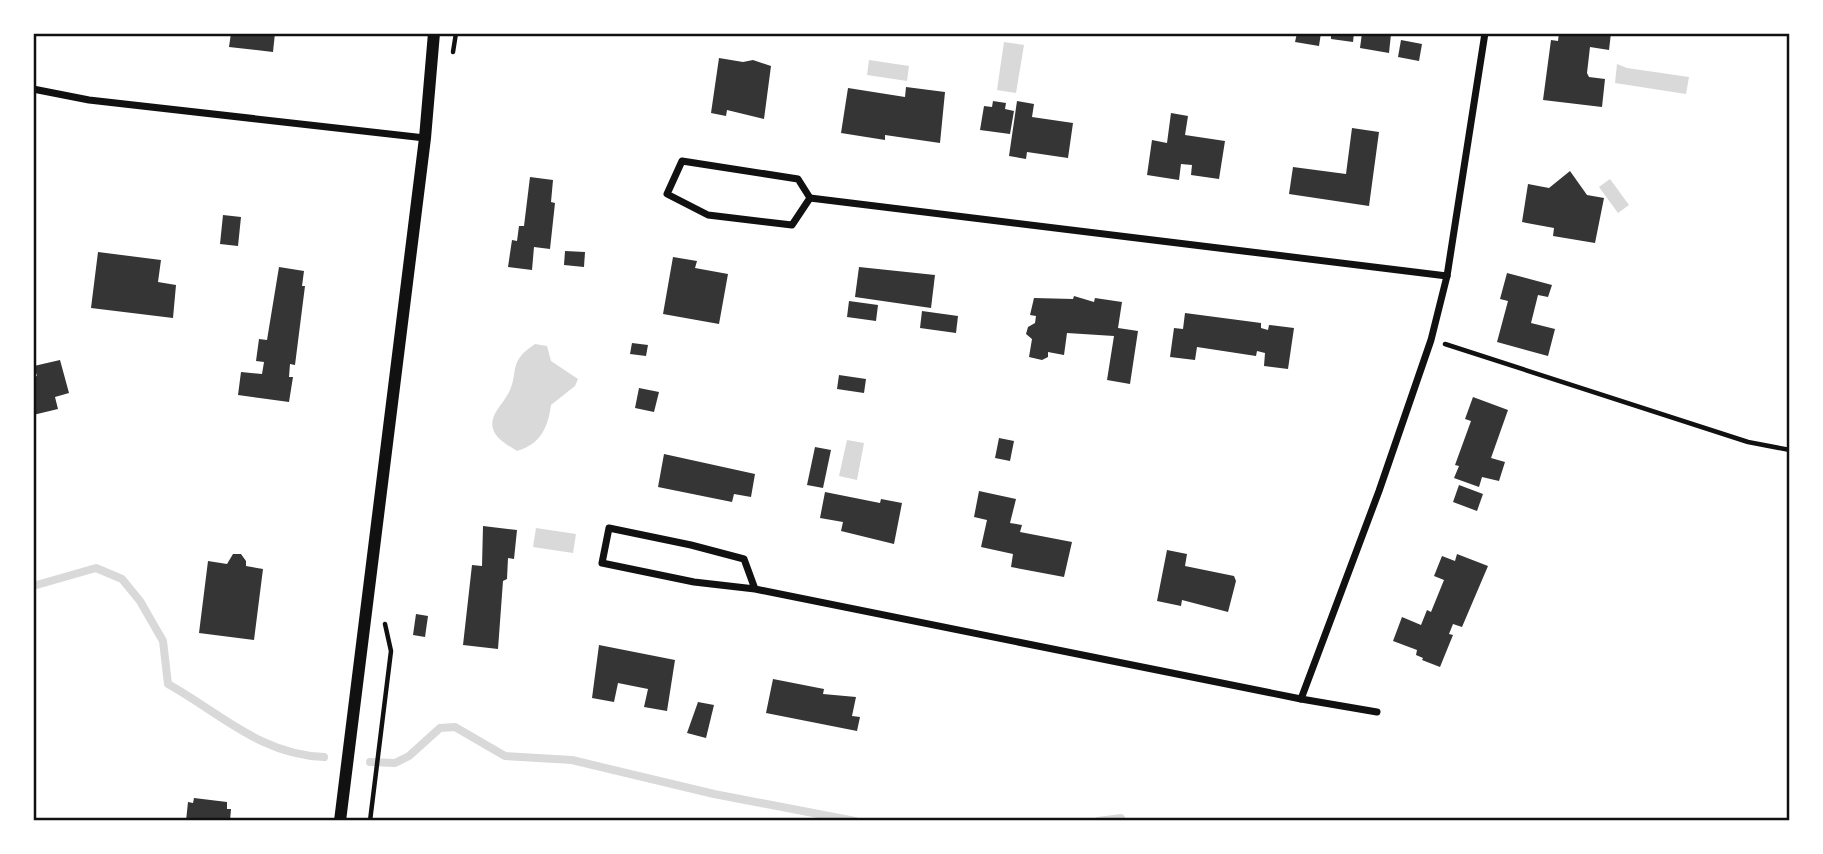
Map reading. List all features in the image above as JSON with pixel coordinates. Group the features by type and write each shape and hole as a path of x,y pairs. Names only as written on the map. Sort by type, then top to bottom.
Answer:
{"street":[{"path":"340,821 425,138 434,33"},
{"path":"1301,699 1379,491 1431,340 1447,276 1485,33"},
{"path":"33,89 89,100 425,138"},
{"path":"682,161 798,179 810,198 792,225 708,215 667,194 682,161"},
{"path":"810,198 1447,276"},
{"path":"755,589 744,559 609,528 602,564 694,582 755,589 1377,712"}],"path":[{"path":"1431,340 1748,442 1790,450"},
{"path":"370,821 379,746"}],"shaded area":[{"path":"1004,42 1024,45 1016,93 997,90"},
{"path":"869,60 909,66 907,81 867,75"},
{"path":"1617,64 1627,68 1689,77 1686,94 1615,83"},
{"path":"1610,179 1629,205 1618,213 1599,187"},
{"path":"535,344 547,346 551,361 578,379 575,386 551,405 548,420 538,439 517,451 497,436 492,424 511,387 520,357"},
{"path":"847,440 864,443 857,480 839,476"},
{"path":"536,528 576,534 573,553 533,547"}],"building":[{"path":"231,33 275,33 273,52 229,47"},
{"path":"1297,33 1321,33 1319,46 1295,42"},
{"path":"1331,33 1354,33 1353,42 1331,39"},
{"path":"1362,33 1391,34 1389,53 1360,48"},
{"path":"1559,33 1611,33 1609,50 1590,47 1587,73 1589,77 1605,79 1602,107 1543,100 1551,40 1558,41"},
{"path":"1401,40 1422,44 1419,61 1398,57"},
{"path":"719,58 743,62 753,60 771,66 764,119 727,110 726,116 711,113"},
{"path":"906,87 945,92 940,143 885,135 885,140 841,133 848,88 905,97"},
{"path":"993,101 1006,103 1005,109 1014,111 1010,134 980,130 984,106 992,107"},
{"path":"1017,101 1034,104 1032,117 1073,123 1068,158 1027,152 1026,159 1009,156"},
{"path":"1171,113 1188,116 1185,135 1225,141 1219,179 1191,175 1192,165 1181,164 1179,180 1147,175 1152,140 1167,143"},
{"path":"1352,128 1379,132 1369,206 1289,194 1293,167 1346,174"},
{"path":"1570,171 1587,195 1604,198 1595,243 1553,236 1554,228 1522,222 1528,184 1549,188"},
{"path":"530,177 553,180 551,202 555,203 550,249 534,247 532,270 508,267 512,240 517,241 519,226 524,226"},
{"path":"223,215 241,217 238,246 220,244"},
{"path":"565,251 585,252 584,267 564,265"},
{"path":"98,252 161,260 158,282 176,285 173,318 91,308"},
{"path":"673,257 697,261 695,268 728,274 719,324 663,314"},
{"path":"279,267 304,271 302,286 305,286 295,365 290,364 289,377 293,377 289,402 238,395 241,372 262,374 264,362 256,361 259,339 267,340"},
{"path":"859,267 935,275 931,308 855,297"},
{"path":"1507,273 1552,285 1548,297 1538,295 1531,323 1555,329 1548,356 1497,342 1508,301 1500,299"},
{"path":"1074,296 1094,302 1095,298 1122,302 1118,328 1138,331 1130,384 1107,380 1114,336 1067,333 1064,355 1048,352 1048,357 1042,360 1029,357 1032,339 1026,334 1028,327 1035,323 1036,316 1030,315 1034,298 1073,299"},
{"path":"849,301 878,305 876,321 847,317"},
{"path":"922,311 958,316 956,333 920,328"},
{"path":"1185,313 1261,323 1261,328 1268,330 1269,325 1294,328 1288,369 1264,366 1265,353 1257,351 1256,356 1197,347 1195,360 1170,357 1174,328 1183,329"},
{"path":"632,343 648,345 646,356 630,354"},
{"path":"60,360 69,393 55,397 58,409 33,415 33,377 37,376 34,366"},
{"path":"839,375 866,379 864,393 837,389"},
{"path":"639,388 659,392 654,412 635,408"},
{"path":"1473,397 1508,410 1491,458 1505,462 1499,481 1482,477 1479,487 1454,478 1459,466 1455,465 1471,421 1465,419"},
{"path":"999,438 1014,441 1010,461 995,458"},
{"path":"815,447 831,450 823,488 807,485"},
{"path":"664,454 755,474 751,497 734,494 732,502 658,487"},
{"path":"1459,485 1483,494 1477,511 1453,502"},
{"path":"979,491 1016,499 1010,523 1022,525 1020,532 1072,542 1064,577 1011,567 1013,554 981,547 987,520 974,517"},
{"path":"825,492 880,503 881,499 902,503 894,544 841,531 843,522 820,518"},
{"path":"483,526 517,530 514,559 508,558 507,579 503,581 498,649 463,645 472,565 482,566"},
{"path":"1167,550 1187,554 1185,566 1234,576 1236,581 1228,612 1182,600 1181,606 1157,601"},
{"path":"233,554 241,554 246,566 263,569 254,640 199,633 208,561 227,564"},
{"path":"1457,554 1488,566 1462,627 1453,624 1449,634 1453,635 1440,667 1422,660 1423,658 1416,655 1417,650 1393,641 1402,617 1421,625 1427,610 1431,612 1444,580 1434,576 1442,556 1455,561"},
{"path":"416,614 428,616 425,637 413,635"},
{"path":"599,645 675,660 667,711 644,707 648,689 618,683 614,702 592,698"},
{"path":"773,679 824,689 823,694 856,697 852,716 860,717 857,731 766,713"},
{"path":"698,702 714,705 706,738 687,733"},
{"path":"194,798 227,802 227,809 231,809 230,821 186,821 188,802 193,803"}],"waterway":[{"path":"33,586 96,568 122,579 140,601 163,641 168,684 261,741 280,749 324,757"},
{"path":"370,762 395,763 409,756 440,728 455,727 505,756 572,760 714,794 855,821"},
{"path":"1098,821 1121,818 1122,821"}]}
